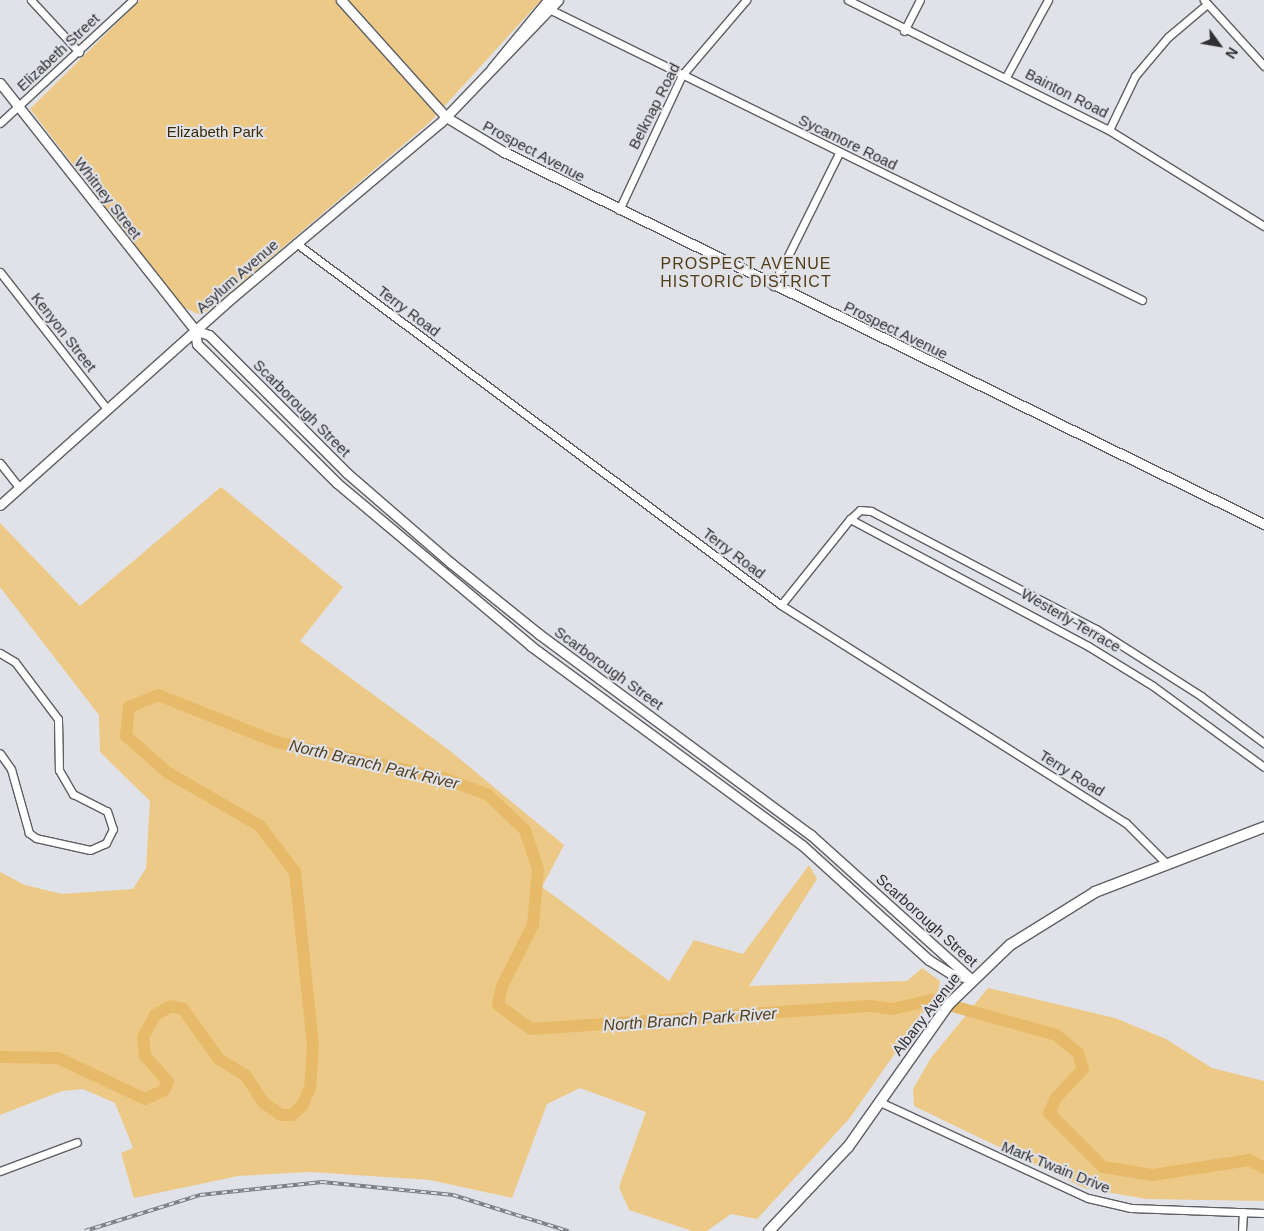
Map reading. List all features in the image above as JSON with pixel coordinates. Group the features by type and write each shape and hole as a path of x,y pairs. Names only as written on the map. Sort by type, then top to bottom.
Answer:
{"highway":[{"name":"Albany Avenue","path":"768,1231 833,1165 880,1102 941,1014 972,979 1061,910 1167,864 1264,827"}],"main road":[{"name":"Prospect Avenue","path":"341,0 446,117 619,210 1264,524"},
{"name":"Asylum Avenue","path":"0,505 194,330 446,117 492,69 547,5 558,0"},
{"name":"Whitney Street","path":"0,83 194,330"},
{"name":"Scarborough Street","path":"194,330 209,335 279,408 347,473 451,563 539,634 746,784 811,835 972,979"},
{"name":"Scarborough Street","path":"194,330 197,344 269,419 338,483 442,574 531,646 737,794 802,845 929,960 951,974 972,979"},
{"path":"269,419 279,408"},
{"path":"338,483 347,473"},
{"path":"442,574 451,563"},
{"path":"531,646 539,634"},
{"path":"633,720 641,709"},
{"path":"737,794 746,784"},
{"path":"802,845 811,835"}],"street":[{"path":"31,0 79,52"},
{"name":"Elizabeth Street","path":"0,123 20,107 133,0"},
{"name":"Belknap Road","path":"619,210 682,75 746,0"},
{"name":"Bainton Road","path":"848,0 904,31 1006,77 1109,130 1264,226"},
{"path":"904,31 920,0"},
{"path":"1006,77 1048,0"},
{"path":"1109,130 1135,76 1168,37 1206,2 1264,66"},
{"name":"Sycamore Road","path":"547,5 838,153 1142,300"},
{"path":"773,286 838,153"},
{"name":"Terry Road","path":"296,243 781,605 1126,823 1167,864"},
{"name":"Kenyon Street","path":"0,272 107,409"},
{"path":"0,463 19,487"},
{"name":"Westerly Terrace","path":"1264,743 1161,670 1002,577 871,511 860,510 850,519 1088,646 1153,686 1264,767"},
{"path":"781,605 850,519"},
{"path":"0,653 20,668 58,719 59,770 73,794 107,810 113,829 106,843 90,850 36,838 29,833 11,769 0,753"},
{"name":"Mark Twain Drive","path":"880,1102 1088,1198 1131,1208 1264,1213"},
{"path":"0,1171 77,1142"},
{"path":"1242,1231 1243,1212"}],"green space":[{"name":"Elizabeth Park","path":"140,0 541,0 430,122 208,311 198,314 183,307 30,109"},
{"path":"221,487 343,587 300,641 449,750 564,845 542,887 669,981 694,940 743,954 809,865 817,879 749,986 907,981 922,968 940,981 938,992 849,1119 757,1219 731,1214 707,1231 692,1231 629,1210 619,1187 646,1112 580,1088 547,1104 512,1198 430,1180 310,1172 238,1176 134,1198 121,1153 133,1148 115,1103 83,1089 62,1091 0,1115 0,872 25,885 62,894 133,889 146,868 150,801 100,752 99,715 0,587 0,523 80,606"},
{"path":"988,988 1115,1018 1166,1039 1212,1068 1264,1081 1264,1201 1146,1199 1084,1188 914,1106 913,1089 931,1058"}],"waterway":[{"name":"North Branch Park River","path":"0,1057 58,1058 145,1099 164,1090 168,1082 145,1056 143,1037 155,1015 171,1006 183,1009 219,1059 245,1075 264,1103 281,1115 292,1115 302,1106 310,1088 313,1046 295,872 260,826 167,772 126,736 129,707 158,695 276,742 444,778 488,795 525,830 538,869 533,925 502,986 498,1005 531,1029 871,1006 892,1009 931,1000 1056,1035 1078,1053 1083,1069 1056,1098 1049,1113 1103,1167 1153,1175 1249,1160 1264,1168"}],"railway":[{"path":"85,1231 200,1195 322,1182 453,1195 568,1231"}],"district":[{"name":"PROSPECT AVENUE HISTORIC DISTRICT","path":"746,273"}]}
